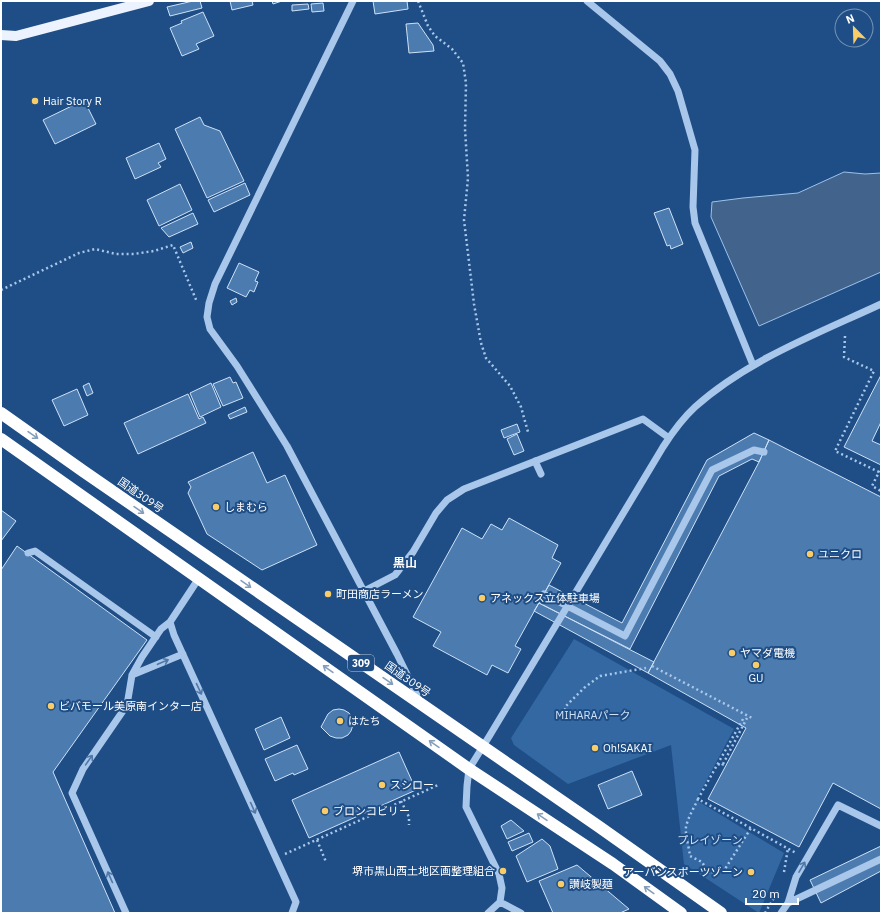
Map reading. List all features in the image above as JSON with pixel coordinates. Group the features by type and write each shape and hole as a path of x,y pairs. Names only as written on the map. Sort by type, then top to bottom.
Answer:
{"highway":[{"name":"国道309号","path":"1,413 721,913"},
{"name":"309","path":"1,439 469,769 613,864 681,913"}],"main road":[{"path":"1,35 16,36 149,1"}],"street":[{"path":"353,1 215,284 206,317 210,329 237,366 287,446 410,678 421,704"},
{"path":"587,1 660,61 670,74 678,92 695,150 693,207 695,223 753,365"},
{"path":"488,913 500,902 502,888 499,874 466,806 466,786 469,769 669,438 695,408 720,387 753,365 881,304"},
{"path":"364,591 395,574 413,552 436,513 447,500 464,489 643,420 669,438"},
{"path":"544,594 626,636 712,470 754,450 764,452"},
{"path":"536,461 541,474"},
{"path":"28,553 35,551 156,637"},
{"path":"126,913 72,793 83,769 127,705 132,675 142,657 161,629 170,622 199,578"},
{"path":"170,622 183,654 296,902 292,913"},
{"path":"132,675 183,654"},
{"path":"780,913 788,903 796,877 838,805 881,826"},
{"path":"788,903 881,859"},
{"path":"500,902 521,913"}],"path":[{"path":"418,1 431,31 452,49 463,63 466,83 465,128 468,178 464,220 474,304 481,343 486,358 510,386 521,407 528,432"},
{"path":"1,290 79,253 95,249 116,254 134,254 154,251 173,245 202,314 206,317"},
{"path":"845,336 844,357 874,371 835,451 880,472 872,486 881,491"},
{"path":"652,666 752,718"},
{"path":"562,720 566,706 584,688 600,676 646,668"},
{"path":"718,764 722,766 748,717"},
{"path":"743,719 690,816 686,828 690,856 702,862 709,874 725,869 751,828"},
{"path":"276,858 438,785"},
{"path":"698,799 807,859"},
{"path":"402,801 409,817 409,825"},
{"path":"316,840 326,862"},
{"path":"784,876 788,848"},
{"path":"765,913 779,889"}],"green space":[{"name":"MIHARAパーク","path":"574,639 734,729 696,800 784,853 759,913 684,864 671,745 568,784 514,745 511,738"}],"shaded area":[{"path":"844,172 865,174 881,173 881,272 759,326 711,217 712,202 798,193"}],"building":[{"path":"193,1 200,1 202,8 170,16 167,7"},
{"path":"230,1 252,1 253,5 232,10"},
{"path":"272,1 282,1 273,4"},
{"path":"373,1 407,1 408,9 375,14"},
{"path":"323,3 324,11 312,12 311,4"},
{"path":"308,4 309,9 292,11 292,5"},
{"path":"203,12 214,36 196,44 199,49 182,56 170,28 182,23 181,21"},
{"path":"418,23 433,45 434,51 409,53 406,24"},
{"path":"84,100 96,124 55,144 43,120"},
{"path":"200,117 204,125 220,131 244,181 207,198 175,129"},
{"path":"159,143 166,159 158,163 161,167 135,179 126,158"},
{"path":"245,183 250,195 214,212 208,200"},
{"path":"180,184 192,210 159,226 147,200"},
{"path":"669,208 683,244 671,249 670,245 667,246 654,213"},
{"path":"193,213 198,224 169,237 161,228"},
{"path":"191,242 193,248 183,253 180,247"},
{"path":"239,263 259,272 255,281 258,282 254,292 250,290 246,297 227,288"},
{"path":"236,298 237,302 232,305 230,301"},
{"path":"881,375 881,422 872,441 881,445 881,465 844,447"},
{"path":"230,377 233,383 236,382 243,398 223,406 213,384"},
{"path":"89,383 93,393 87,396 83,386"},
{"path":"211,383 221,407 200,417 190,393"},
{"path":"77,389 88,415 64,426 52,400"},
{"path":"188,394 199,419 203,417 206,423 138,454 124,423"},
{"path":"245,407 247,412 230,419 228,415"},
{"path":"517,424 520,432 504,438 501,430"},
{"path":"754,433 769,440 759,462 752,459 719,476 630,649 539,603 549,585 622,623 707,460"},
{"path":"517,434 524,451 514,455 507,439"},
{"path":"769,440 881,497 881,809 833,783 799,847 708,799 746,728 648,673 759,462"},
{"path":"253,452 267,483 285,475 317,545 262,570 207,534 188,493 191,487 188,482"},
{"path":"1,510 16,521 1,541"},
{"name":"アネックス立体駐車場","path":"509,518 558,545 552,558 561,563 515,646 521,649 508,673 492,665 487,675 433,646 441,632 413,617 462,528 482,539 491,524 502,530"},
{"name":"ビバモール美原南インター店","path":"17,546 147,640 53,772 115,913 1,913 1,570"},
{"path":"539,603 654,662 648,673 534,611"},
{"path":"339,709 349,713 353,719 353,725 348,735 342,738 336,738 330,736 321,727 328,714 333,710"},
{"path":"281,717 290,738 264,750 255,729"},
{"path":"297,745 308,769 294,775 293,773 275,781 265,759"},
{"path":"399,752 416,790 309,838 292,800"},
{"path":"632,771 642,795 608,809 598,785"},
{"path":"511,820 524,831 507,839 501,826"},
{"path":"529,833 533,842 512,851 508,842"},
{"path":"542,839 550,846 558,869 527,882 516,856"},
{"path":"881,846 881,871 821,903 810,880"},
{"path":"577,865 629,909 620,913 553,913 539,881"}],"place":[{"name":"Hair Story R","path":"35,101"},
{"name":"しまむら","path":"216,507"},
{"name":"ユニクロ","path":"810,554"},
{"name":"町田商店ラーメン","path":"328,594"},
{"name":"アネックス立体駐車場","path":"482,598"},
{"name":"ヤマダ電機","path":"732,653"},
{"name":"GU","path":"756,665"},
{"name":"ビバモール美原南インター店","path":"51,706"},
{"name":"はたち","path":"340,721"},
{"name":"Oh!SAKAI","path":"595,748"},
{"name":"スシロー","path":"382,785"},
{"name":"ブロンコビリー","path":"325,811"},
{"name":"堺市黒山西土地区画整理組合","path":"503,871"},
{"name":"アーバンスポーツゾーン","path":"751,872"},
{"name":"讃岐製麺","path":"561,884"}],"district":[{"name":"黒山","path":"405,563"}],"park label":[{"name":"プレイゾーン","path":"710,840"}]}
